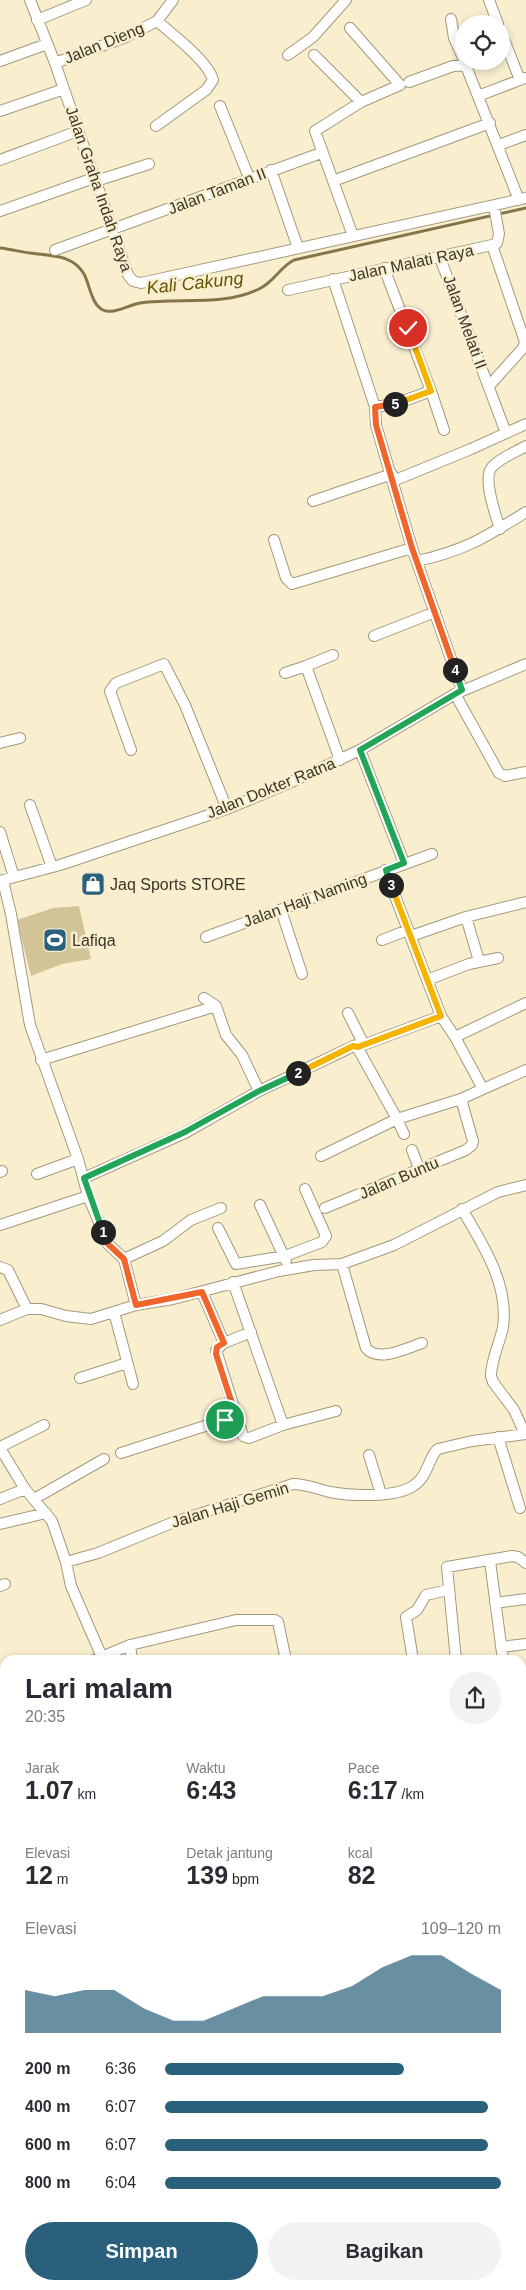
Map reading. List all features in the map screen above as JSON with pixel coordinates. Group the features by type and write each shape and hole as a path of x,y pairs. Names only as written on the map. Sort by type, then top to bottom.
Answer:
{"street":[{"name":"Jalan Graha Indah Raya","path":"30,0 55,63 128,275 133,281 141,283 353,236 495,209 522,199"},
{"path":"37,20 86,0"},
{"name":"Jalan Dieng","path":"55,63 126,37 157,21 173,0"},
{"path":"288,55 313,37 346,0"},
{"path":"489,0 495,15"},
{"path":"451,19 455,40"},
{"path":"156,126 206,90 213,80 212,75 192,52 157,21"},
{"path":"350,28 405,84"},
{"path":"0,61 47,44"},
{"path":"478,96 522,79 510,52"},
{"path":"314,55 360,102"},
{"path":"353,236 321,153 315,131 360,102 455,65"},
{"path":"468,70 522,199"},
{"path":"0,111 64,89"},
{"path":"220,106 250,180"},
{"path":"333,182 490,123"},
{"path":"0,160 78,131"},
{"path":"498,145 526,135"},
{"name":"Jalan Taman II","path":"55,250 321,153"},
{"path":"0,211 149,164"},
{"path":"271,170 298,248"},
{"name":"Jalan Malati Raya","path":"288,290 492,245 497,243 499,234 495,209"},
{"path":"489,386 523,348 525,342 492,245"},
{"name":"Jalan Melati II","path":"440,258 506,433"},
{"path":"384,268 444,430"},
{"path":"333,279 375,407 376,425 412,548 435,612 458,692 499,773 505,776 526,772"},
{"path":"375,407 395,404 431,391"},
{"path":"313,501 392,478 526,424"},
{"path":"500,529 488,481 488,473 492,466 526,446"},
{"path":"417,560 444,555 472,545 526,512"},
{"path":"274,540 286,578 292,584 412,548"},
{"path":"374,636 435,612"},
{"path":"285,673 334,655"},
{"path":"131,750 110,691 116,683 164,664 185,705 227,809"},
{"name":"Jalan Dokter Ratna","path":"136,1305 124,1259 108,1244 88,1196 78,1159 41,1060 30,1025 11,914 1,881 52,867 227,809 340,760 458,692 526,664"},
{"path":"306,666 340,760"},
{"path":"0,743 20,738"},
{"path":"360,750 404,863"},
{"path":"30,805 52,867"},
{"path":"0,832 14,877"},
{"name":"Jalan Haji Naming","path":"206,936 432,854"},
{"path":"386,870 441,1016 456,1036 483,1088"},
{"path":"382,940 526,902"},
{"path":"281,910 302,974"},
{"path":"466,917 479,962"},
{"path":"427,980 479,962 498,958"},
{"path":"204,998 216,1006 226,1034 242,1054 259,1091"},
{"path":"456,1036 526,1003"},
{"path":"41,1060 216,1006"},
{"path":"348,1013 361,1046 404,1134"},
{"path":"84,1178 185,1132 259,1091 353,1046 361,1046 441,1016"},
{"path":"322,1156 397,1119 460,1099 526,1070"},
{"name":"Jalan Buntu","path":"325,1208 466,1150 472,1145 473,1141 460,1099"},
{"path":"412,1150 419,1168"},
{"path":"37,1174 78,1159"},
{"path":"0,1320 27,1309 41,1309 66,1316 91,1319 136,1305 202,1292 238,1279 314,1265 342,1264 394,1245 498,1192 526,1185"},
{"path":"218,1228 236,1264 285,1256 325,1240 326,1236 305,1190"},
{"path":"0,1226 88,1196"},
{"path":"260,1206 285,1256 289,1269"},
{"path":"124,1259 163,1241 191,1220 221,1208"},
{"path":"462,1209 499,1279 505,1304 502,1328 491,1376 514,1410 526,1434"},
{"path":"342,1264 366,1348 370,1354 378,1356 422,1343"},
{"path":"0,1267 8,1270 27,1309"},
{"path":"238,1279 251,1332 283,1425"},
{"path":"202,1292 224,1343"},
{"path":"114,1312 133,1384"},
{"path":"251,1332 217,1347 216,1354 236,1416 246,1438 283,1425 336,1411"},
{"path":"80,1378 127,1363"},
{"path":"121,1453 236,1416"},
{"path":"44,1425 0,1447 25,1489 52,1520 66,1562 71,1586 97,1655"},
{"name":"Jalan Haji Gemin","path":"66,1562 98,1553 174,1522 292,1484 307,1484 329,1491 354,1495 399,1492 413,1487 422,1479 431,1463 434,1452 438,1449 450,1444 526,1434"},
{"path":"498,1437 520,1508"},
{"path":"369,1455 381,1494"},
{"path":"34,1499 104,1459"},
{"path":"0,1499 25,1489"},
{"path":"0,1524 46,1513"},
{"path":"455,1655 446,1567 512,1556 518,1557 526,1563"},
{"path":"490,1561 503,1655"},
{"path":"412,1655 406,1617 417,1610 426,1595 448,1590"},
{"path":"495,1603 526,1599"},
{"path":"105,1655 130,1645 236,1620 275,1620 278,1622 285,1655"},
{"path":"502,1647 526,1644"},
{"path":"130,1645 131,1655"}],"shaded area":[{"name":"Lafiqa","path":"79,906 91,959 62,964 31,976 17,920 53,908"}],"waterway":[{"name":"Kali Cakung","path":"0,248 67,259 79,267 84,274 91,294 99,307 103,310 111,311 155,301 215,300 245,295 264,286 294,260 526,208"}],"place":[{"name":"Jaq Sports STORE","path":"93,884"},
{"name":"Lafiqa","path":"55,940"}],"route":[{"path":"225,1420 236,1416 216,1354 217,1347 224,1343 202,1292 136,1305 124,1259 108,1244 88,1196 84,1178 185,1132 259,1091 353,1046 356,1045 358,1047 441,1016 386,870 404,863 360,750 462,690 412,548 392,474 376,425 375,407 395,404 431,391 408,328"}]}
